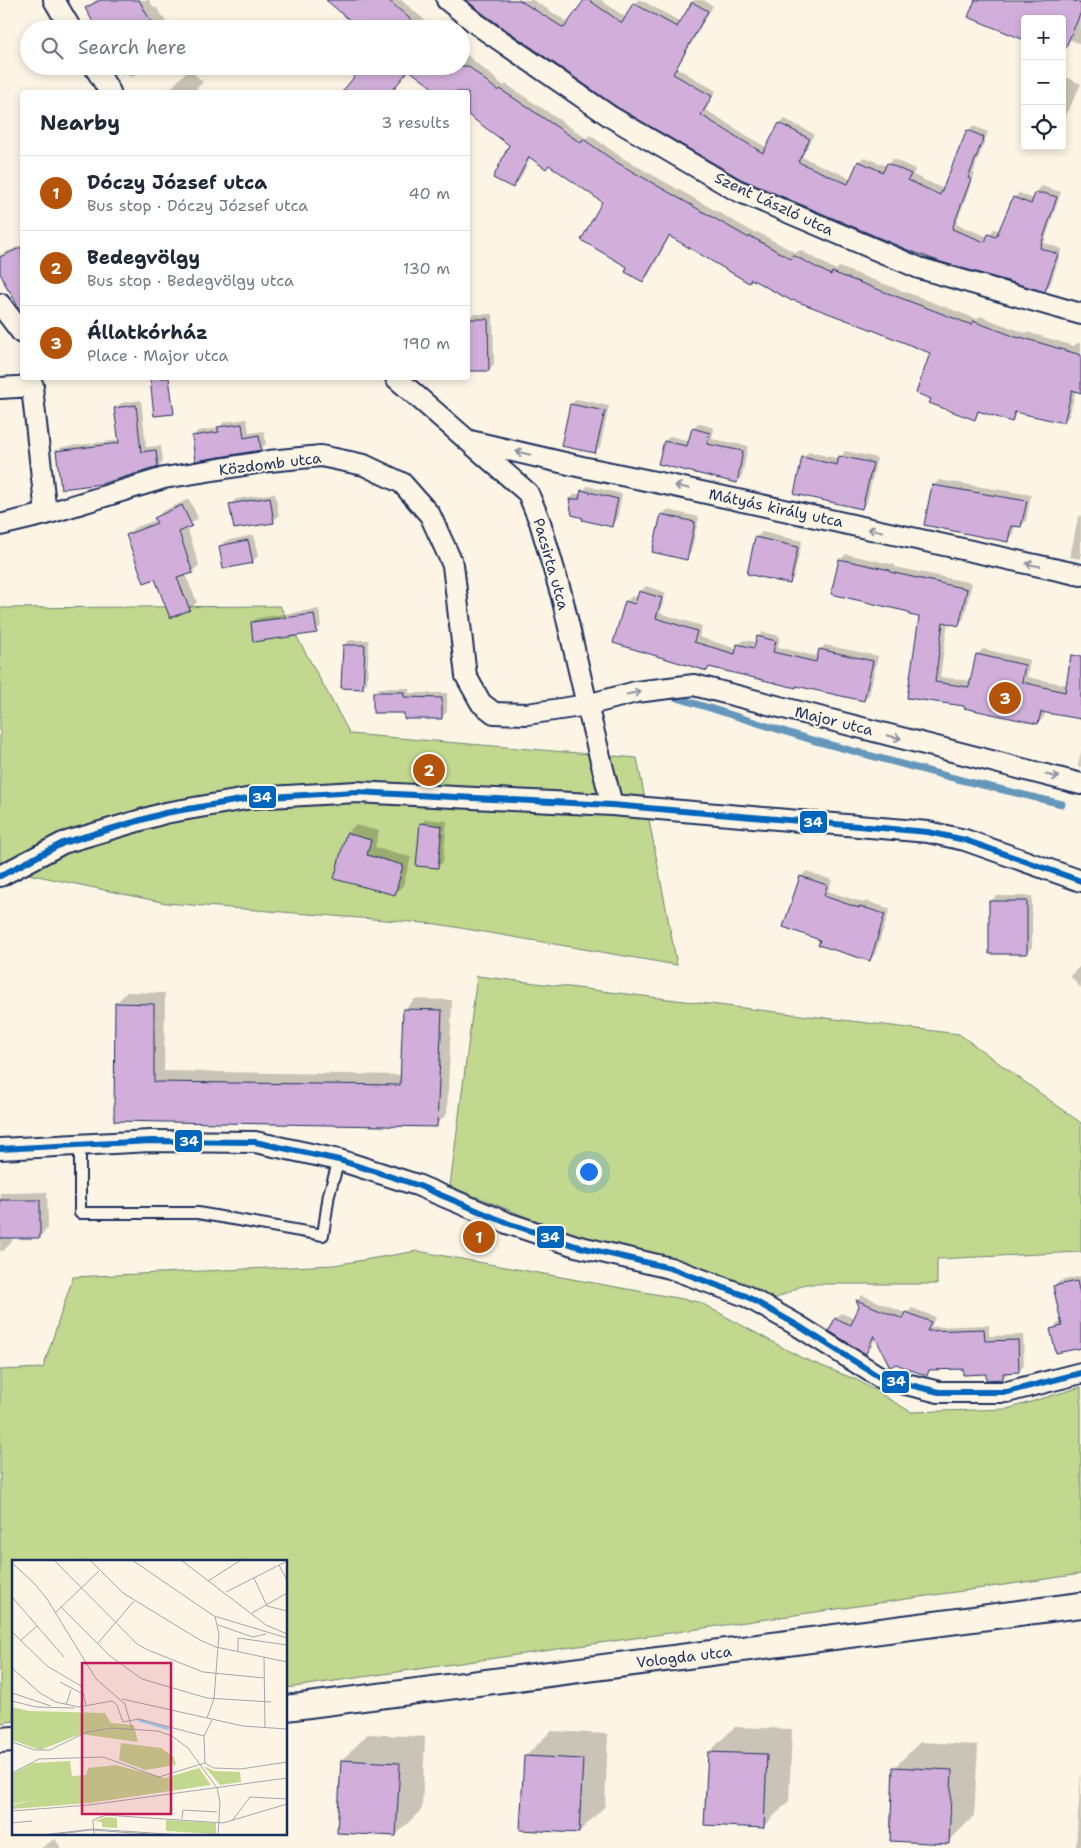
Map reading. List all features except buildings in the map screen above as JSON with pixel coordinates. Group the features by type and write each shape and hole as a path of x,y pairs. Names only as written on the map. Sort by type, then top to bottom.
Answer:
{"street":[{"path":"54,0 66,20"},
{"name":"Szent László utca","path":"447,0 478,25 611,117 736,190 919,268 1081,314"},
{"path":"100,75 109,90"},
{"path":"0,304 20,330"},
{"name":"Pacsirta utca","path":"398,380 528,493 540,522 562,597 612,805"},
{"path":"0,388 32,382 46,514"},
{"name":"Mátyás király utca","path":"470,441 1081,575"},
{"name":"Közdomb utca","path":"0,524 46,514 164,478 269,461 321,456 364,465 402,483 430,516 453,565 466,676 480,703 494,713 519,714 587,705"},
{"name":"Major utca","path":"587,705 636,692 694,685 1081,784"},
{"path":"0,876 63,843 165,813 252,798 356,792 612,805 836,826 928,832 965,840 1081,881"},
{"path":"0,1149 152,1141 255,1142 339,1160 417,1185 507,1223 576,1246 670,1268 746,1296 797,1325 881,1378 939,1392 1007,1392 1081,1373"},
{"name":"Vologda utca","path":"288,1708 1081,1605"}],"lane":[{"path":"80,1145 80,1213 198,1213 323,1235 329,1194 339,1160"}],"green space":[{"path":"280,606 350,734 637,758 677,965 437,924 166,903 0,868 0,608"},
{"path":"477,976 959,1034 1081,1123 1081,1252 937,1259 937,1284 805,1284 769,1302 578,1238 450,1186"},
{"path":"417,1251 699,1302 802,1358 857,1380 911,1412 1007,1409 1081,1387 1081,1574 288,1688 288,1560 12,1560 12,1721 0,1723 0,1370 43,1368 73,1277 334,1265"}],"waterway":[{"path":"671,696 812,740 961,780 1062,804"}],"transit line":[{"name":"34","path":"0,876 63,843 165,813 252,798 356,792 612,805 928,832 965,840 1081,881"},
{"name":"34","path":"0,1149 151,1141 255,1142 339,1160 417,1185 507,1223 576,1246 670,1268 746,1296 797,1325 881,1378 939,1392 1007,1392 1081,1373"}],"place":[{"name":"Állatkórház","path":"1005,698"},
{"name":"Bedegvölgy","path":"429,770"},
{"name":"Dóczy József utca","path":"479,1237"}]}
